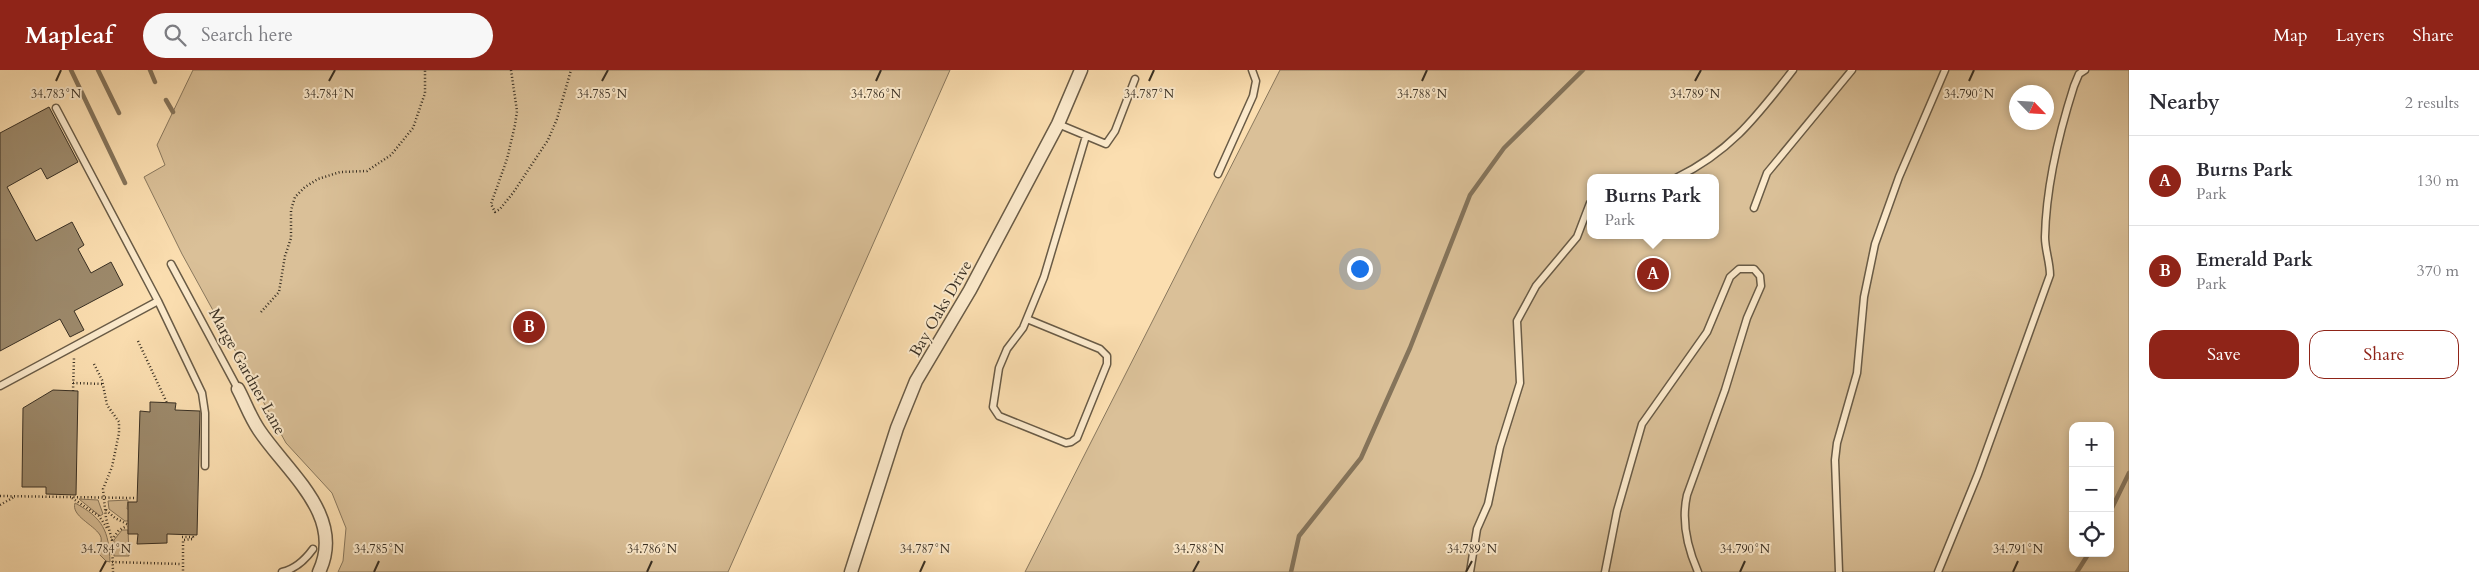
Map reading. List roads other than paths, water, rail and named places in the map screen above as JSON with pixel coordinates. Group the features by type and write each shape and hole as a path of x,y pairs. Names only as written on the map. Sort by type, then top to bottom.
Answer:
{"street":[{"name":"Bay Oaks Drive","path":"851,572 897,428 916,381 970,290 1058,124 1081,70"},
{"name":"Marge Gardner Lane","path":"238,389 258,429 312,499 323,520 327,542 326,554 318,572"}],"lane":[{"path":"1218,174 1253,96 1256,81 1252,70"},
{"path":"1684,174 1708,161 1731,144 1793,70"},
{"path":"1754,208 1767,173 1852,70"},
{"path":"1839,572 1835,460 1837,443 1857,373 1864,296 1875,244 1887,210 1945,70"},
{"path":"1938,572 1978,474 2050,275 2045,241 2053,173 2069,100 2079,74 2084,70"},
{"path":"1058,124 1106,144 1115,132 1135,79"},
{"path":"56,108 158,301 202,393 205,413 205,466"},
{"path":"1027,319 1100,349 1107,356 1107,364 1077,438 1071,442 1066,443 999,416 993,407 999,368 1007,349 1023,328 1044,277 1086,136"},
{"path":"1470,572 1477,529 1488,504 1500,447 1520,383 1517,321 1536,286 1577,237 1587,211"},
{"name":"Marge Gardner Lane","path":"171,264 238,389"},
{"path":"1605,572 1618,511 1642,424 1707,332 1730,277 1739,270 1746,268 1754,269 1760,276 1761,286 1747,318 1722,398 1687,495 1683,513 1686,537 1698,572"},
{"path":"0,386 158,301"},
{"path":"282,572 290,570 306,559 313,549"}],"waterway":[{"path":"71,70 125,183"},
{"path":"98,70 119,113"},
{"path":"150,70 155,82"},
{"path":"1291,572 1299,536 1361,458 1410,348 1470,195 1504,148 1583,70"},
{"path":"166,100 173,112"},
{"path":"2114,504 2129,473"},
{"path":"2077,572 2086,557"}],"place":[{"name":"Burns Park","path":"1653,274"},
{"name":"Emerald Park","path":"529,327"}]}
